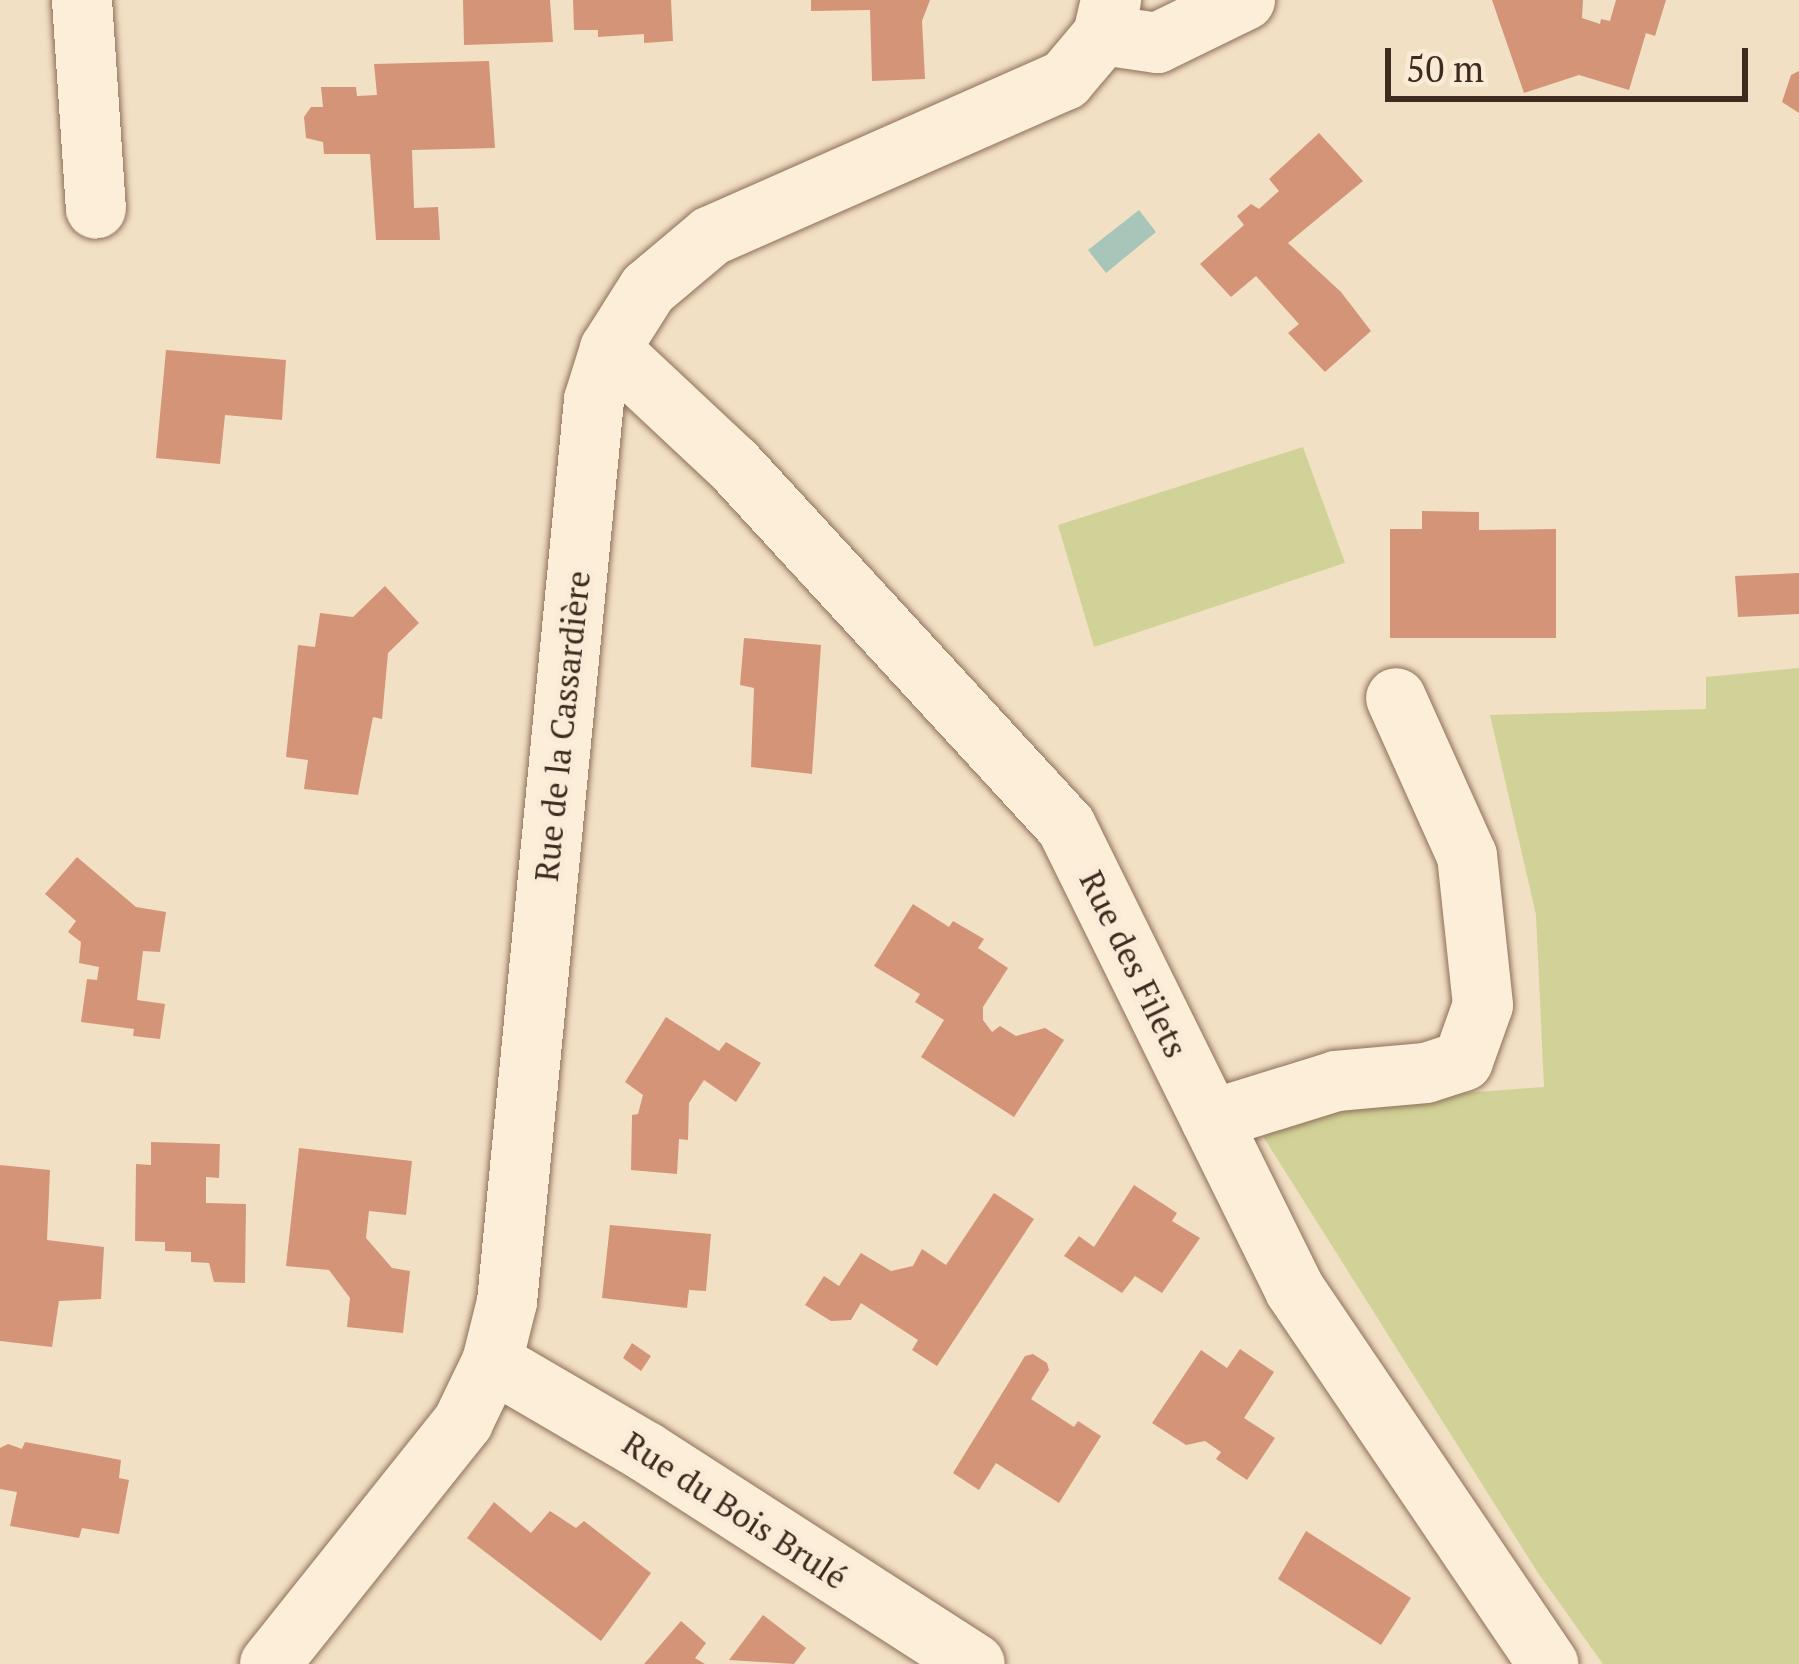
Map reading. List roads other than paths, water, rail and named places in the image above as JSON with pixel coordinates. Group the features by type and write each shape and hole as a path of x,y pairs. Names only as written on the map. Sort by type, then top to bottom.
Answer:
{"street":[{"path":"82,0 96,209"},
{"path":"1107,18 1157,43 1245,0"},
{"name":"Rue de la Cassardière","path":"270,1664 463,1422 492,1362 507,1302 594,400 610,350 647,289 711,236 1040,93 1085,62 1107,18"},
{"name":"Rue des Filets","path":"610,350 733,464 1066,826 1294,1290 1548,1664"},
{"path":"1211,1120 1336,1081 1426,1073 1463,1060 1483,1005 1467,856 1396,698"},
{"name":"Rue du Bois Brulé","path":"492,1362 646,1452 975,1664"}]}
